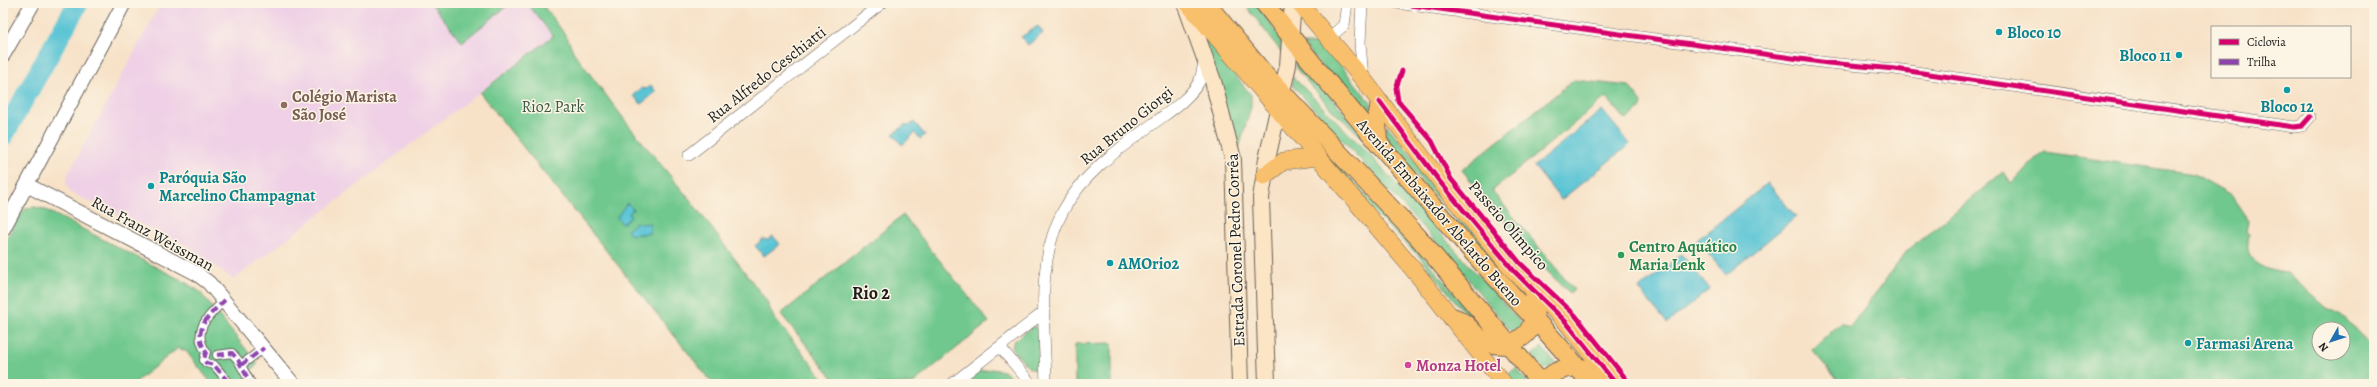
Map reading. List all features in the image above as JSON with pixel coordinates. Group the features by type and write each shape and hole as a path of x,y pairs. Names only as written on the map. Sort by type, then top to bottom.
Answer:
{"highway":[{"name":"Avenida Embaixador Abelardo Bueno","path":"1206,3 1282,93 1418,237 1541,384"},
{"name":"Avenida Embaixador Abelardo Bueno","path":"1264,3 1378,144 1496,279 1534,318 1578,367 1591,384"},
{"path":"1378,144 1377,119 1380,102"},
{"path":"1452,317 1462,320 1486,342 1508,344 1527,333 1534,318 1534,290"},
{"path":"1541,384 1557,370 1578,367 1594,372 1606,384"}],"main road":[{"name":"Estrada Coronel Pedro Corrêa","path":"1187,3 1213,81 1233,159 1240,384"},
{"path":"1187,3 1452,317 1504,384"},
{"name":"Estrada Coronel Pedro Corrêa","path":"1267,384 1261,217 1264,176 1282,93 1291,37 1293,3"},
{"name":"Avenida Embaixador Abelardo Bueno","path":"1299,3 1363,79 1454,199 1514,271 1566,322 1616,384"},
{"path":"1264,176 1284,161 1317,157"}],"street":[{"path":"3,55 34,3"},
{"path":"3,229 124,3"},
{"name":"Rua Alfredo Ceschiatti","path":"689,156 882,3"},
{"path":"1329,38 1344,24 1347,3"},
{"path":"1362,3 1360,43 1363,79"},
{"path":"1397,3 1828,63 1895,69 2294,127 2302,126 2310,117"},
{"name":"Rua Bruno Giorgi","path":"1046,384 1044,312 1046,261 1062,211 1088,176 1102,163 1188,97 1200,79 1205,58"},
{"name":"Rua Franz Weissman","path":"27,185 196,273 209,283 224,300 293,384"},
{"path":"224,300 203,323 200,337 206,352 204,360 206,363 214,365 230,384"},
{"path":"952,384 1044,312"},
{"path":"1000,347 1031,384"},
{"path":"241,366 264,348"},
{"path":"206,352 211,351 217,355 232,353 251,384"},
{"path":"214,365 217,355"}],"shaded area":[{"name":"Colégio Marista São José","path":"161,3 527,3 553,36 233,280 189,246 71,193 66,184 68,174"}],"green space":[{"path":"431,3 511,3 462,42"},
{"name":"Rio2 Park","path":"527,3 541,3 567,37 574,53 630,127 691,201 766,300 774,318 828,384 713,384 480,93 553,36"},
{"path":"1244,3 1255,3 1279,35 1283,54"},
{"path":"1200,32 1251,95 1251,107 1236,159"},
{"path":"1303,44 1319,44 1326,47 1371,103 1370,124"},
{"path":"1297,56 1369,143 1334,112 1298,71 1295,64"},
{"path":"1293,77 1369,154 1522,324 1523,327 1512,332 1448,255 1293,86"},
{"path":"1574,80 1629,86 1642,103 1641,108 1626,120 1606,97 1492,191 1574,290 1570,293 1543,267 1462,170"},
{"path":"1292,116 1424,257 1486,332 1477,328 1418,255 1381,220"},
{"path":"1386,124 1524,293 1524,297 1389,144 1386,137"},
{"path":"2045,152 2194,174 2231,195 2248,220 2246,232 2249,234 2248,250 2250,256 2258,264 2270,270 2287,273 2327,308 2340,314 2348,321 2311,321 2311,361 2351,361 2351,324 2374,351 2374,384 1841,384 1812,350 1841,323 1850,327 1907,251 2003,172 2011,184 2031,163"},
{"path":"35,207 44,209 183,281 199,291 258,364 251,370 262,384 212,384 186,351 178,348 133,384 3,384 3,244 20,214 27,208"},
{"path":"903,215 989,322 912,384 838,384 781,314"},
{"path":"1033,326 1039,329 1039,366 1035,370 1029,368 1012,349 1013,342"},
{"path":"1112,343 1112,384 1075,384 1075,344"},
{"path":"1542,347 1556,364 1544,369 1532,355"},
{"path":"1516,368 1529,384 1513,384 1506,376"},
{"path":"992,369 1004,371 1019,384 963,384 978,372"}],"water":[{"path":"1038,26 1043,33 1028,45 1021,37"},
{"path":"651,85 656,92 641,104 633,95 642,88 647,89"},
{"path":"1602,110 1630,144 1561,200 1534,166"},
{"path":"914,122 925,135 920,139 915,133 902,145 893,134 906,124 908,127"},
{"path":"1768,183 1796,217 1726,275 1697,240"},
{"path":"627,203 633,209 629,214 631,217 622,224 617,217"},
{"path":"637,222 640,224 650,223 650,233 632,235 627,230"},
{"path":"773,236 780,244 764,256 755,246 763,239 768,240"},
{"path":"1681,254 1710,289 1667,323 1639,289"}],"waterway":[{"path":"3,136 78,3"}],"marked path":[{"path":"225,300 208,317 201,330 200,337 206,352 204,360 206,363 214,365 230,384"},
{"path":"241,365 264,348"},
{"path":"217,355 232,353 238,360 251,384"}],"cycle path":[{"path":"1397,3 1828,63 1895,69 2294,127 2302,126 2310,117"},
{"name":"Passeio Olímpico","path":"1402,71 1396,88 1398,101 1432,141 1451,179 1520,263 1575,315 1630,384"},
{"path":"1380,102 1440,182 1514,271 1566,322 1616,384"}],"place":[{"name":"Bloco 10","path":"1999,32"},
{"name":"Bloco 11","path":"2179,55"},
{"name":"Bloco 12","path":"2287,90"},
{"name":"Colégio Marista São José","path":"284,105"},
{"name":"Paróquia São Marcelino Champagnat","path":"151,186"},
{"name":"Centro Aquático Maria Lenk","path":"1621,255"},
{"name":"AMOrio2","path":"1110,263"},
{"name":"Farmasi Arena","path":"2188,343"},
{"name":"Monza Hotel","path":"1408,365"}],"district":[{"name":"Rio 2","path":"871,293"}]}
